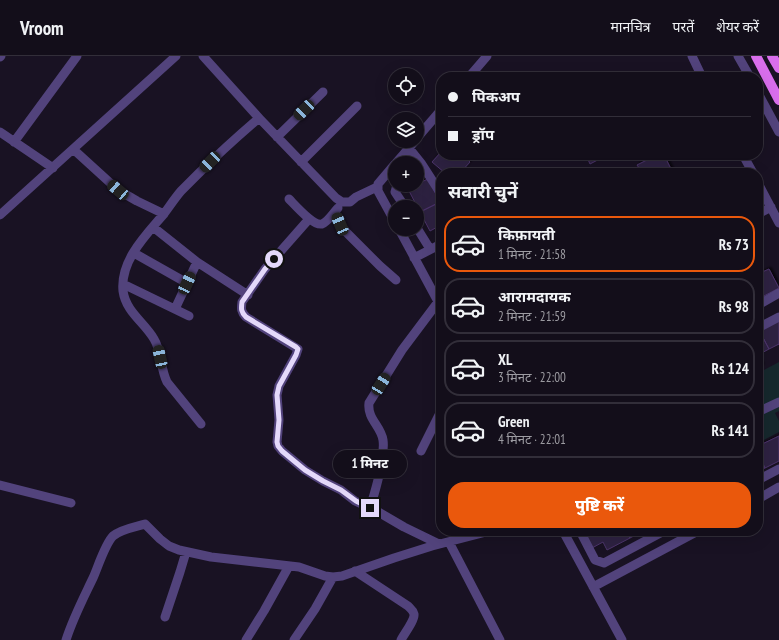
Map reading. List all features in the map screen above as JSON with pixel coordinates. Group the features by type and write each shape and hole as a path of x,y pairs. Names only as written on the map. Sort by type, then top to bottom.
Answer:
{"main road":[{"path":"756,56 779,100"},
{"path":"772,56 779,68"}],"street":[{"path":"14,142 77,56"},
{"path":"203,56 277,137 336,198 342,202 350,202 356,197 377,187 388,173"},
{"path":"474,72 487,56"},
{"path":"692,56 700,72"},
{"path":"738,56 747,72"},
{"path":"0,215 174,57"},
{"path":"277,137 323,92"},
{"path":"763,102 779,132"},
{"path":"301,162 357,106"},
{"path":"424,130 436,116"},
{"path":"201,424 167,382 164,376 158,348 154,339 127,305 123,292 125,270 142,240 181,191 219,153 259,118"},
{"path":"0,132 53,168"},
{"path":"402,156 409,148"},
{"path":"73,149 118,190 164,214"},
{"path":"424,172 436,187"},
{"path":"377,187 388,209"},
{"path":"763,192 779,223"},
{"path":"289,199 309,219 318,224 326,222 342,202"},
{"path":"763,211 771,207"},
{"path":"335,212 344,230 396,280"},
{"path":"309,219 265,269 242,302 241,308 242,313 246,317 298,349 279,386 277,395 279,420 278,446 305,470 323,481 341,490 356,501 439,544"},
{"path":"153,227 197,262 248,295"},
{"path":"403,236 436,296"},
{"path":"422,236 430,249"},
{"path":"414,258 436,246"},
{"path":"134,252 187,283"},
{"path":"175,309 197,262"},
{"path":"123,284 189,316"},
{"path":"763,302 779,293"},
{"path":"370,508 380,474 384,449 381,432 368,409 369,403 402,350 436,308"},
{"path":"763,325 779,317"},
{"path":"763,410 779,402"},
{"path":"422,451 436,422"},
{"path":"763,477 779,469"},
{"path":"0,485 71,503"},
{"path":"763,496 779,487"},
{"path":"66,640 72,621 108,544 113,537 120,532 145,524 169,546 186,552 211,557 299,567 325,576 333,577 342,576 439,544 471,536"},
{"path":"566,536 622,640"},
{"path":"583,536 595,560 604,563 655,536"},
{"path":"593,587 689,536"},
{"path":"449,542 500,640"},
{"path":"165,617 186,552"},
{"path":"246,640 264,611 288,566"},
{"path":"355,572 408,606 413,611 414,619 401,640"},
{"path":"294,640 315,609 333,577"}],"green space":[{"path":"779,362 779,411 775,413 779,421 779,432 763,440 763,370"}],"building":[{"path":"436,158 436,160 468,160 470,162 465,168 439,168 432,162"},
{"path":"588,160 598,160 590,164"},
{"path":"647,160 666,160 670,168 639,168 637,165"},
{"path":"428,179 436,194 436,204 424,210 424,200 414,200 410,192 424,192 424,181"},
{"path":"436,204 436,228 430,231 424,220 424,210"},
{"path":"769,269 779,288 763,296 763,272"},
{"path":"779,318 779,344 769,349 763,338 763,326"},
{"path":"763,338 769,349 763,352"},
{"path":"779,436 779,461 765,468 763,464 763,444"},
{"path":"586,536 629,536 630,538 607,550 603,542 592,548"}],"route":[{"path":"274,259 265,269 242,302 241,308 242,313 246,317 298,348 298,351 279,386 277,395 279,420 277,436 278,446 305,470 370,508"}]}
